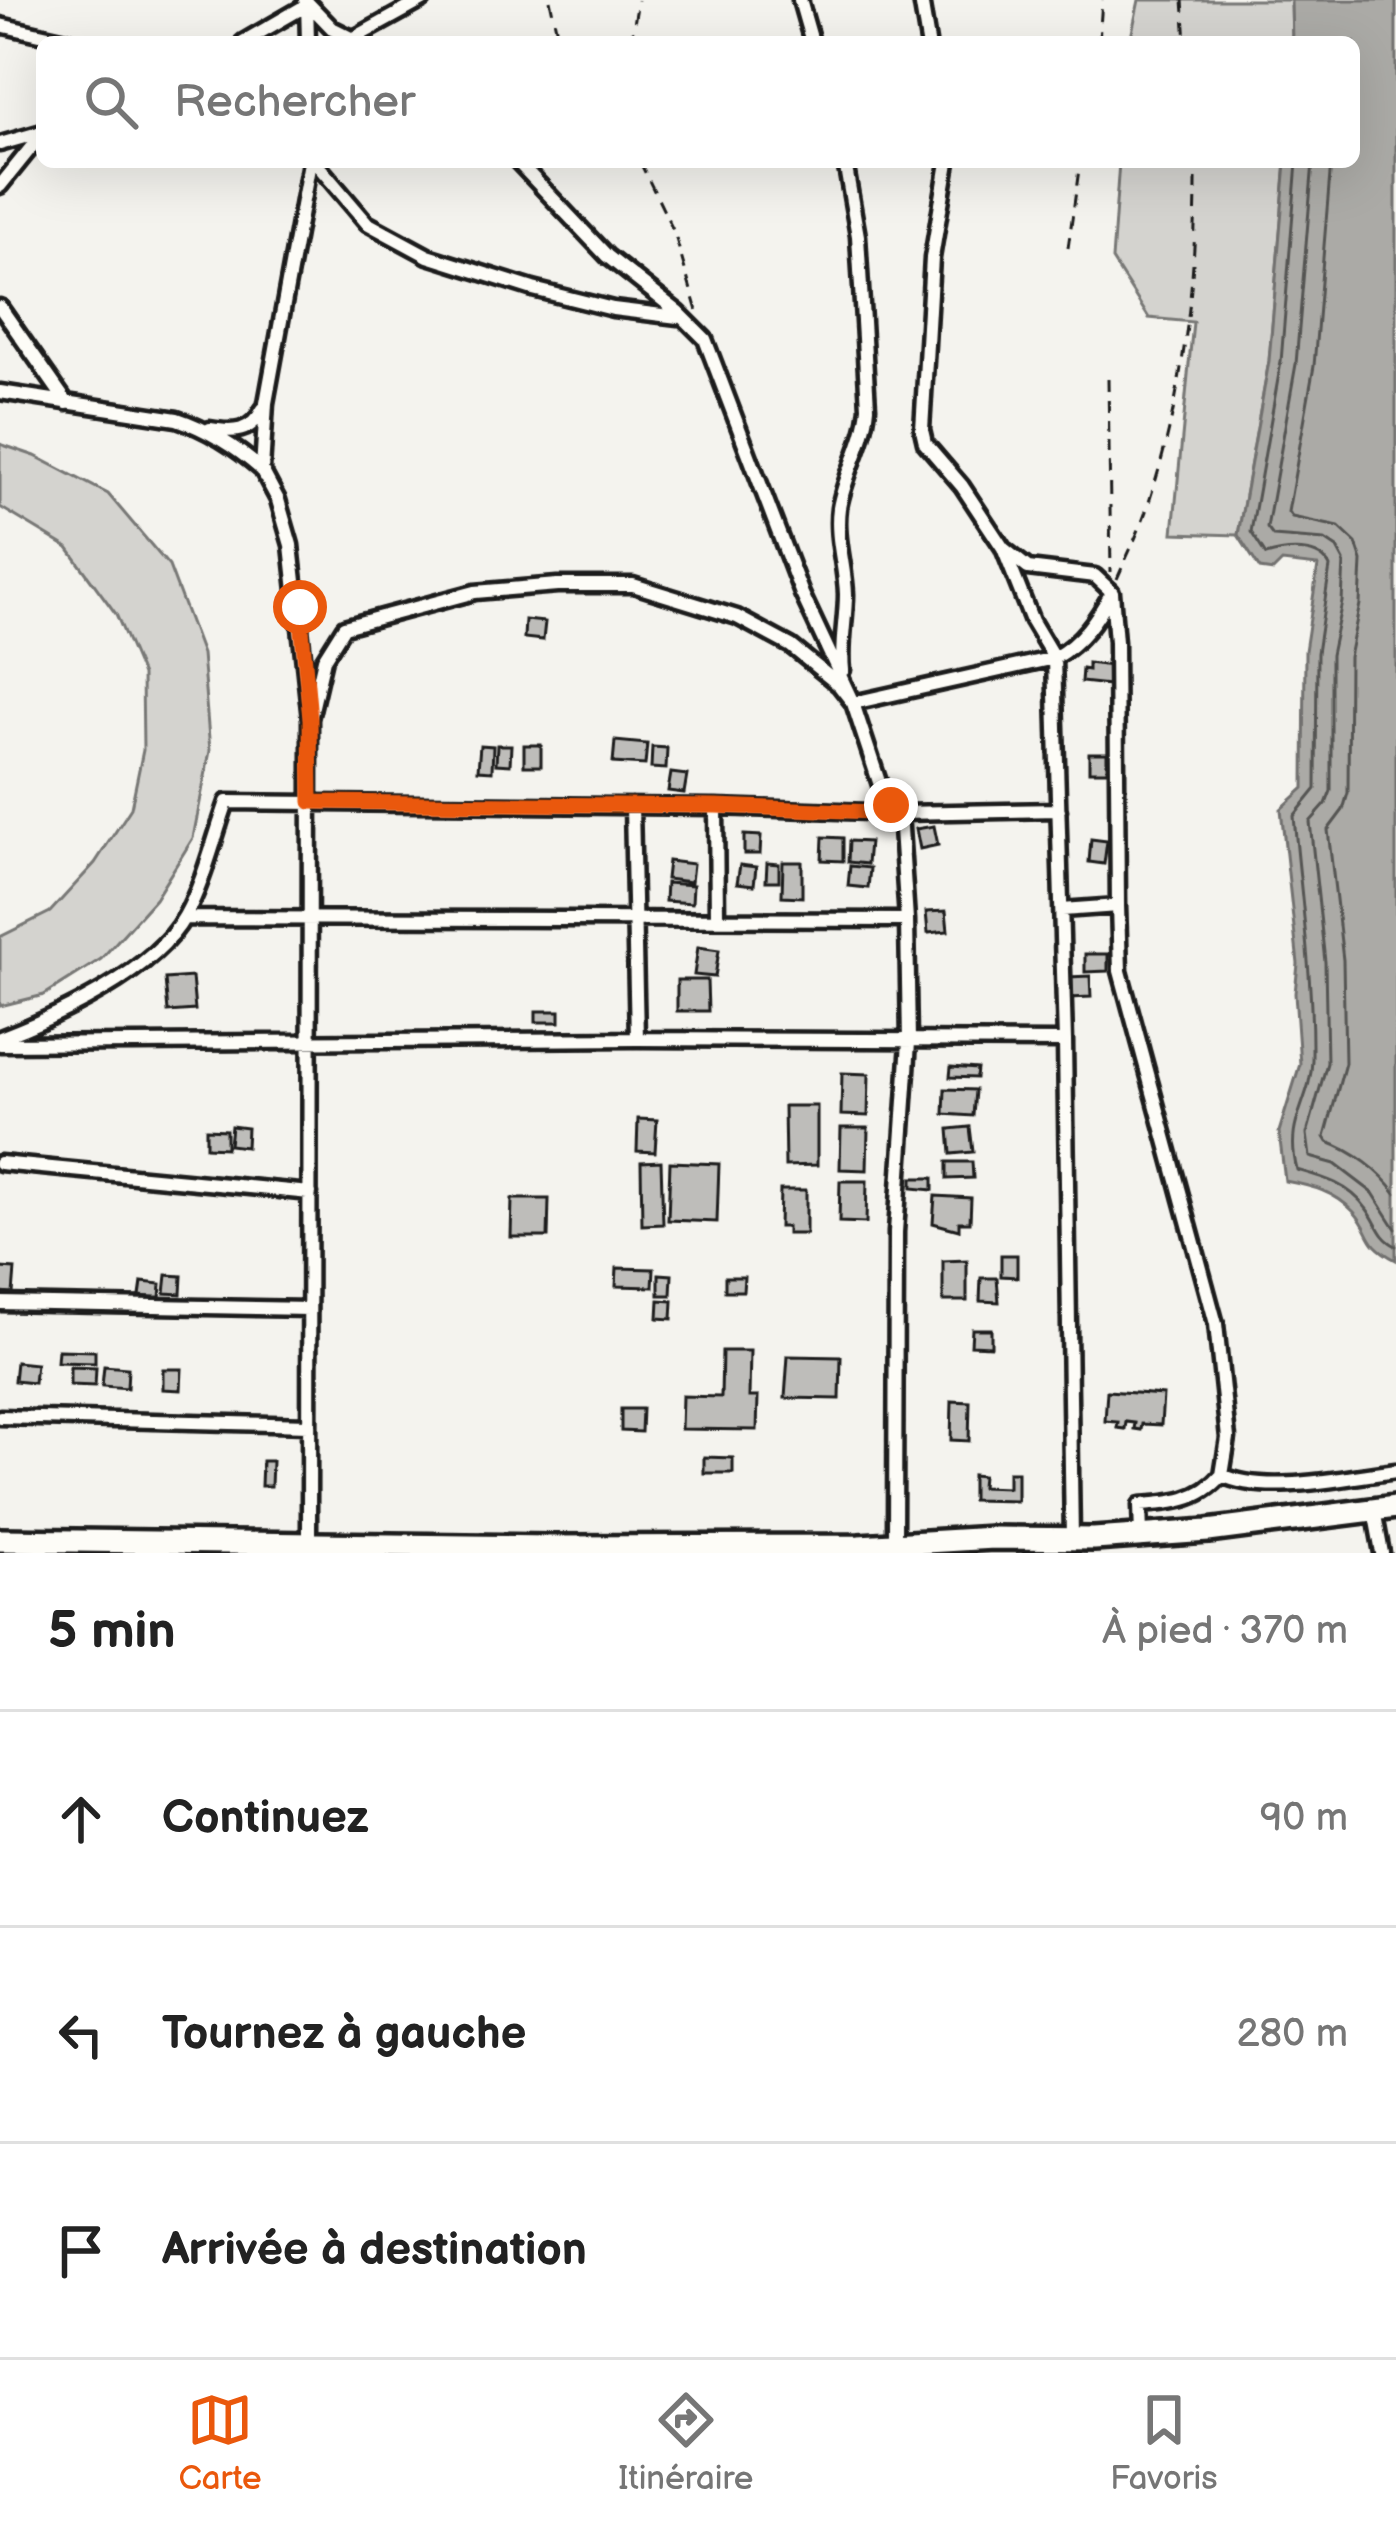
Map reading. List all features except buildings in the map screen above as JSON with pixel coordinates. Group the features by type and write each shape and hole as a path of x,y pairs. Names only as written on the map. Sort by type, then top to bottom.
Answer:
{"highway":[{"path":"9,1545 859,1550 895,1543 948,1548 993,1538 1087,1544 1141,1536 1209,1542 1385,1509"}],"street":[{"path":"359,36 423,0"},
{"path":"800,0 810,36"},
{"path":"921,0 927,36"},
{"path":"306,2 345,36"},
{"path":"252,36 306,2"},
{"path":"306,2 308,36"},
{"path":"0,25 49,36"},
{"path":"0,144 36,135"},
{"path":"0,186 36,141"},
{"path":"262,470 266,403 312,168"},
{"path":"318,168 367,223 428,256 533,289 613,309 671,314 690,322"},
{"path":"524,168 607,256 705,339 802,594 844,677 882,791 900,813 908,920 909,1042 896,1232 895,1543"},
{"path":"844,677 840,646 846,592 839,510 849,469 866,430 868,407 858,236 846,168"},
{"path":"946,168 932,258 922,430 925,443 962,486 1003,548 1032,621 1054,658 1087,1544"},
{"path":"0,308 67,403"},
{"path":"0,392 177,419 234,433 249,427 266,403"},
{"path":"203,428 262,470 278,500 291,545 310,719 308,1545"},
{"path":"1003,548 1028,568 1095,576 1112,592 1120,970 1216,1324 1228,1438 1222,1474 1209,1491 1176,1503 1140,1505 1141,1536"},
{"path":"310,719 324,659 344,627 476,592 607,583 632,585 737,617 790,646 853,703"},
{"path":"853,703 1054,658 1070,649 1095,622 1112,592"},
{"path":"0,1041 106,987 148,957 184,918 227,802 716,806 900,813 1059,810"},
{"path":"632,806 637,1039"},
{"path":"716,806 717,920"},
{"path":"1062,910 1118,906"},
{"path":"184,918 908,920"},
{"path":"0,1041 1065,1041"},
{"path":"0,1163 310,1193"},
{"path":"0,1303 309,1309"},
{"path":"0,1418 309,1425"},
{"path":"1222,1474 1239,1483 1315,1482 1396,1471"},
{"path":"1382,1553 1385,1509"}],"path":[{"path":"550,0 558,36"},
{"path":"632,36 638,0"},
{"path":"1099,36 1102,0"},
{"path":"1183,0 1186,36"},
{"path":"643,168 674,232 705,339"},
{"path":"1068,248 1080,168"},
{"path":"1112,592 1149,502 1178,384 1196,168"},
{"path":"1108,379 1112,592"}],"shaded area":[{"path":"1139,0 1291,0 1292,36 1131,36"},
{"path":"1119,168 1285,168 1269,361 1238,535 1173,533 1193,322 1149,318 1112,260"},
{"path":"0,444 35,456 108,494 169,566 202,654 210,751 193,838 155,899 101,959 44,995 0,1006 0,937 50,912 95,863 131,808 143,750 142,675 116,614 68,548 0,507"}],"water":[{"path":"1291,0 1396,0 1396,1260 1378,1248 1354,1212 1339,1199 1285,1181 1279,1132 1300,1064 1298,964 1281,809 1304,788 1305,651 1318,566 1282,562 1273,571 1260,569 1238,535 1269,361 1285,168 1360,168 1360,36 1292,36"}],"route":[{"path":"300,607 310,719 311,802 900,813 891,805"}]}
